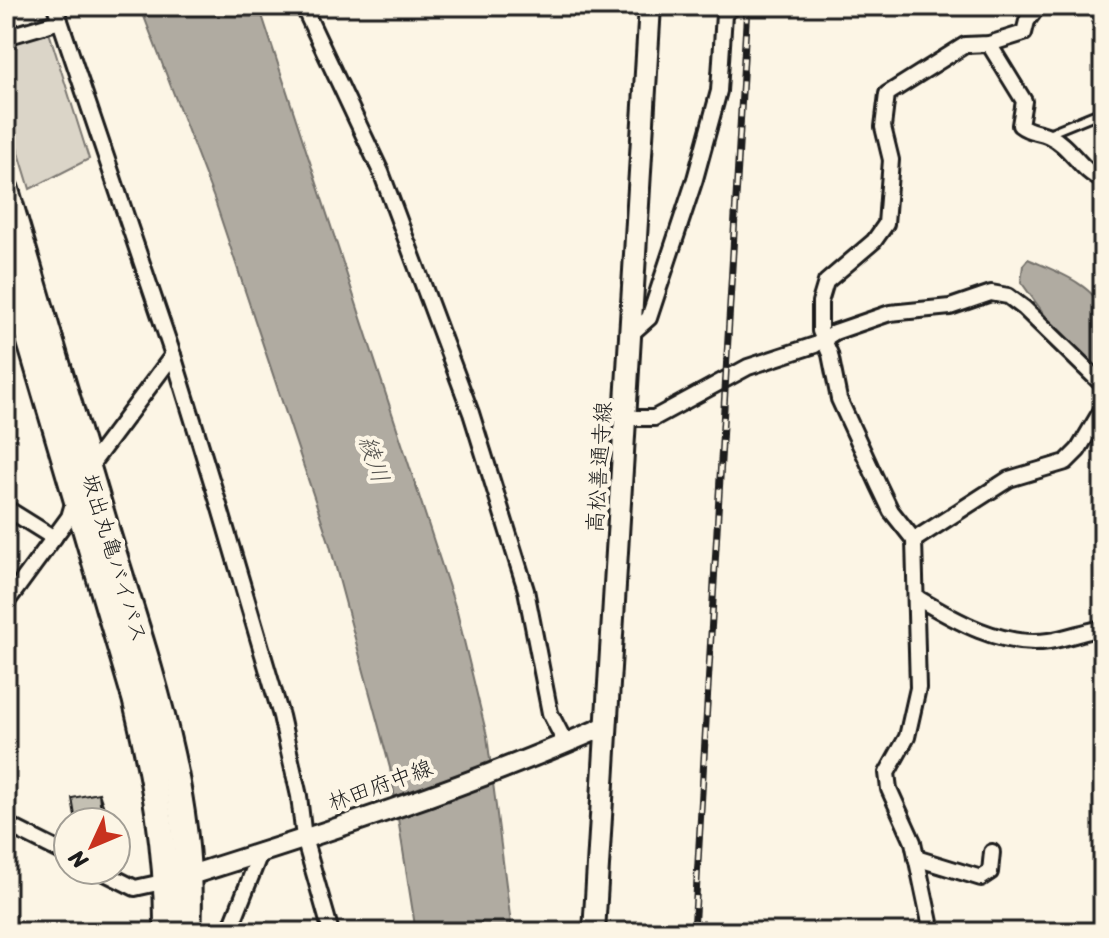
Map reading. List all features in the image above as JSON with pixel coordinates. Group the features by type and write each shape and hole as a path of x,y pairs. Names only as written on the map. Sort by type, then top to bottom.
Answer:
{"highway":[{"name":"坂出丸亀バイパス","path":"6,190 156,690 176,784 178,878 167,932"},
{"name":"坂出丸亀バイパス","path":"6,260 76,493 152,770 188,932"}],"main road":[{"name":"高松善通寺線","path":"594,932 650,6"},
{"name":"林田府中線","path":"178,878 310,836 558,747 606,726"}],"street":[{"path":"55,6 173,355 281,716 331,932"},
{"path":"303,6 381,172 471,413 526,590 558,747"},
{"path":"632,333 649,318 669,264 719,91 724,14 734,6"},
{"path":"932,932 913,842 889,789 887,773 907,737 918,688 914,540 891,511 839,399 830,354 823,340 820,302 826,282 874,241 886,224 891,160 883,127 887,94 965,45 989,44 1024,33 1038,6"},
{"path":"6,37 60,21"},
{"path":"989,44 1024,101 1020,125 1027,131 1045,135 1103,180"},
{"path":"627,418 654,418 748,367 890,313 950,307 991,293 1008,296 1024,308 1103,385"},
{"path":"6,603 69,517 88,468 173,355"},
{"path":"914,540 1009,479 1066,462 1078,450 1103,408"},
{"path":"6,508 54,538"},
{"path":"916,597 976,629 1017,640 1047,641 1103,628"},
{"path":"6,824 52,847"},
{"path":"229,932 261,851"},
{"path":"916,858 981,878 990,872 992,852"},
{"path":"131,886 135,888 178,878"}],"lane":[{"path":"1045,135 1103,111"}],"shaded area":[{"path":"48,29 89,159 30,189 6,110 6,42"}],"water":[{"name":"綾川","path":"140,6 259,6 457,612 487,736 512,932 416,932 390,768 329,542 215,201"},
{"path":"1028,259 1072,279 1098,302 1105,327 1103,374 1060,336 1021,282 1023,265"}],"building":[{"path":"99,793 100,806 73,806 72,798"}],"railway":[{"path":"694,932 747,6"}]}
